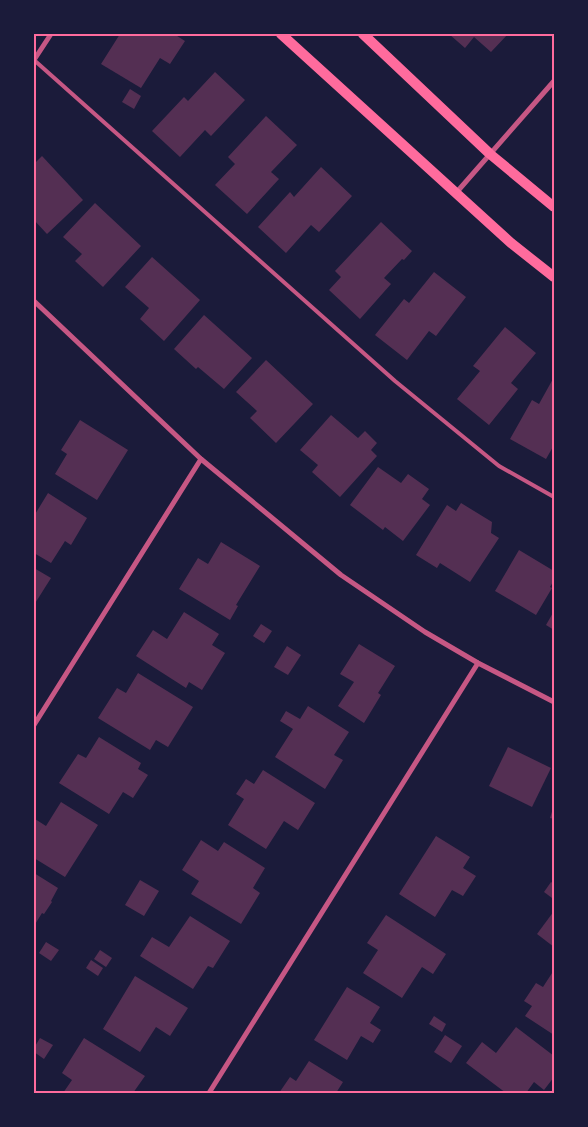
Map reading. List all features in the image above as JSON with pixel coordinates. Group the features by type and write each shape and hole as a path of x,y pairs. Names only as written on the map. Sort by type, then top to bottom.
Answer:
{"main road":[{"path":"281,34 511,243 554,277"},
{"path":"363,34 490,154 554,207"}],"street":[{"path":"34,60 51,34"},
{"path":"456,194 554,81"},
{"path":"34,301 201,459 340,574 425,632 478,664 554,702"},
{"path":"34,724 201,459"},
{"path":"210,1093 478,664"}],"lane":[{"path":"34,60 395,381 498,466 554,497"}],"building":[{"path":"120,34 174,34 185,41 170,64 160,58 141,88 101,64"},
{"path":"449,34 508,34 491,52 474,37 465,48"},
{"path":"215,72 245,100 211,136 205,130 180,157 152,131 184,97 188,101"},
{"path":"130,89 141,96 134,109 122,102"},
{"path":"266,116 297,145 271,172 279,179 247,214 215,185 235,164 228,157"},
{"path":"42,156 83,200 47,234 34,220 34,164"},
{"path":"321,167 352,196 319,232 311,225 286,253 258,227 290,192 294,197"},
{"path":"95,203 141,246 103,287 75,261 82,254 63,237"},
{"path":"381,222 412,251 384,278 391,284 360,319 329,290 341,277 335,271"},
{"path":"152,257 200,300 164,341 140,319 149,308 125,287"},
{"path":"434,272 466,297 436,336 429,331 407,360 375,335 404,299 409,303"},
{"path":"204,315 252,358 224,389 198,367 196,369 174,349"},
{"path":"505,327 536,353 511,383 518,389 489,425 457,399 480,371 473,366"},
{"path":"266,360 313,404 276,443 250,418 257,411 236,392"},
{"path":"554,377 554,445 546,459 510,439 532,400 539,404"},
{"path":"331,415 358,438 365,431 377,443 371,450 377,456 340,497 312,472 318,465 300,450"},
{"path":"80,420 128,450 97,500 55,474 67,454 61,450"},
{"path":"378,467 401,483 408,474 429,489 422,499 430,505 403,541 385,527 383,530 350,505"},
{"path":"48,493 87,518 71,545 65,541 51,563 34,553 34,516"},
{"path":"461,503 492,522 491,533 499,538 470,582 440,563 437,568 416,555 447,505 456,511"},
{"path":"221,542 260,566 236,605 238,606 230,620 179,589 198,558 208,564"},
{"path":"519,550 554,571 554,580 550,587 552,588 536,615 495,591"},
{"path":"34,568 51,578 34,605"},
{"path":"554,611 554,630 546,625"},
{"path":"184,612 219,634 212,645 225,653 202,690 189,682 186,688 136,656 153,630 167,639"},
{"path":"261,624 272,631 264,643 253,636"},
{"path":"359,644 395,666 378,693 381,695 364,723 338,706 354,682 340,674"},
{"path":"287,646 301,655 288,675 274,667"},
{"path":"138,673 193,707 168,747 156,740 150,750 98,718 117,688 126,693"},
{"path":"308,706 349,732 334,755 343,760 325,789 275,757 293,729 280,721 286,711 300,719"},
{"path":"99,737 141,763 138,769 148,775 133,798 123,792 109,814 59,783 78,754 86,758"},
{"path":"508,747 551,768 532,807 489,786"},
{"path":"263,770 315,803 298,830 284,821 266,849 228,825 244,799 236,794 246,779 254,784"},
{"path":"61,802 98,825 65,877 34,858 34,821 35,819 46,826"},
{"path":"554,805 554,819 550,818"},
{"path":"436,836 470,857 463,868 476,876 463,896 452,890 435,917 399,894"},
{"path":"201,840 218,851 224,842 265,868 253,888 260,893 241,924 191,894 199,881 182,870"},
{"path":"34,873 58,888 52,902 34,926"},
{"path":"140,880 159,891 144,916 125,905"},
{"path":"551,882 554,884 552,898 544,892"},
{"path":"554,911 554,947 537,934"},
{"path":"386,915 446,954 433,974 422,967 402,998 363,973 378,950 367,943"},
{"path":"190,916 230,941 213,968 208,966 193,989 140,956 152,937 169,947"},
{"path":"46,942 59,950 51,961 39,953"},
{"path":"100,950 112,958 106,967 94,959"},
{"path":"91,960 103,968 98,976 86,968"},
{"path":"554,970 554,1035 525,1016 532,1006 524,1001 536,983 543,987"},
{"path":"135,976 188,1008 170,1036 156,1027 140,1052 103,1029"},
{"path":"347,987 380,1007 370,1023 381,1030 373,1043 361,1036 347,1060 314,1040"},
{"path":"434,1016 446,1024 442,1032 429,1024"},
{"path":"516,1027 554,1056 554,1077 544,1090 534,1082 526,1093 506,1093 466,1063 482,1042 496,1053"},
{"path":"445,1035 462,1046 451,1063 434,1052"},
{"path":"40,1038 53,1045 44,1059 34,1052 34,1048"},
{"path":"84,1038 145,1076 133,1093 63,1093 72,1080 62,1073"},
{"path":"309,1061 343,1082 336,1093 279,1093 290,1077 296,1081"}]}
